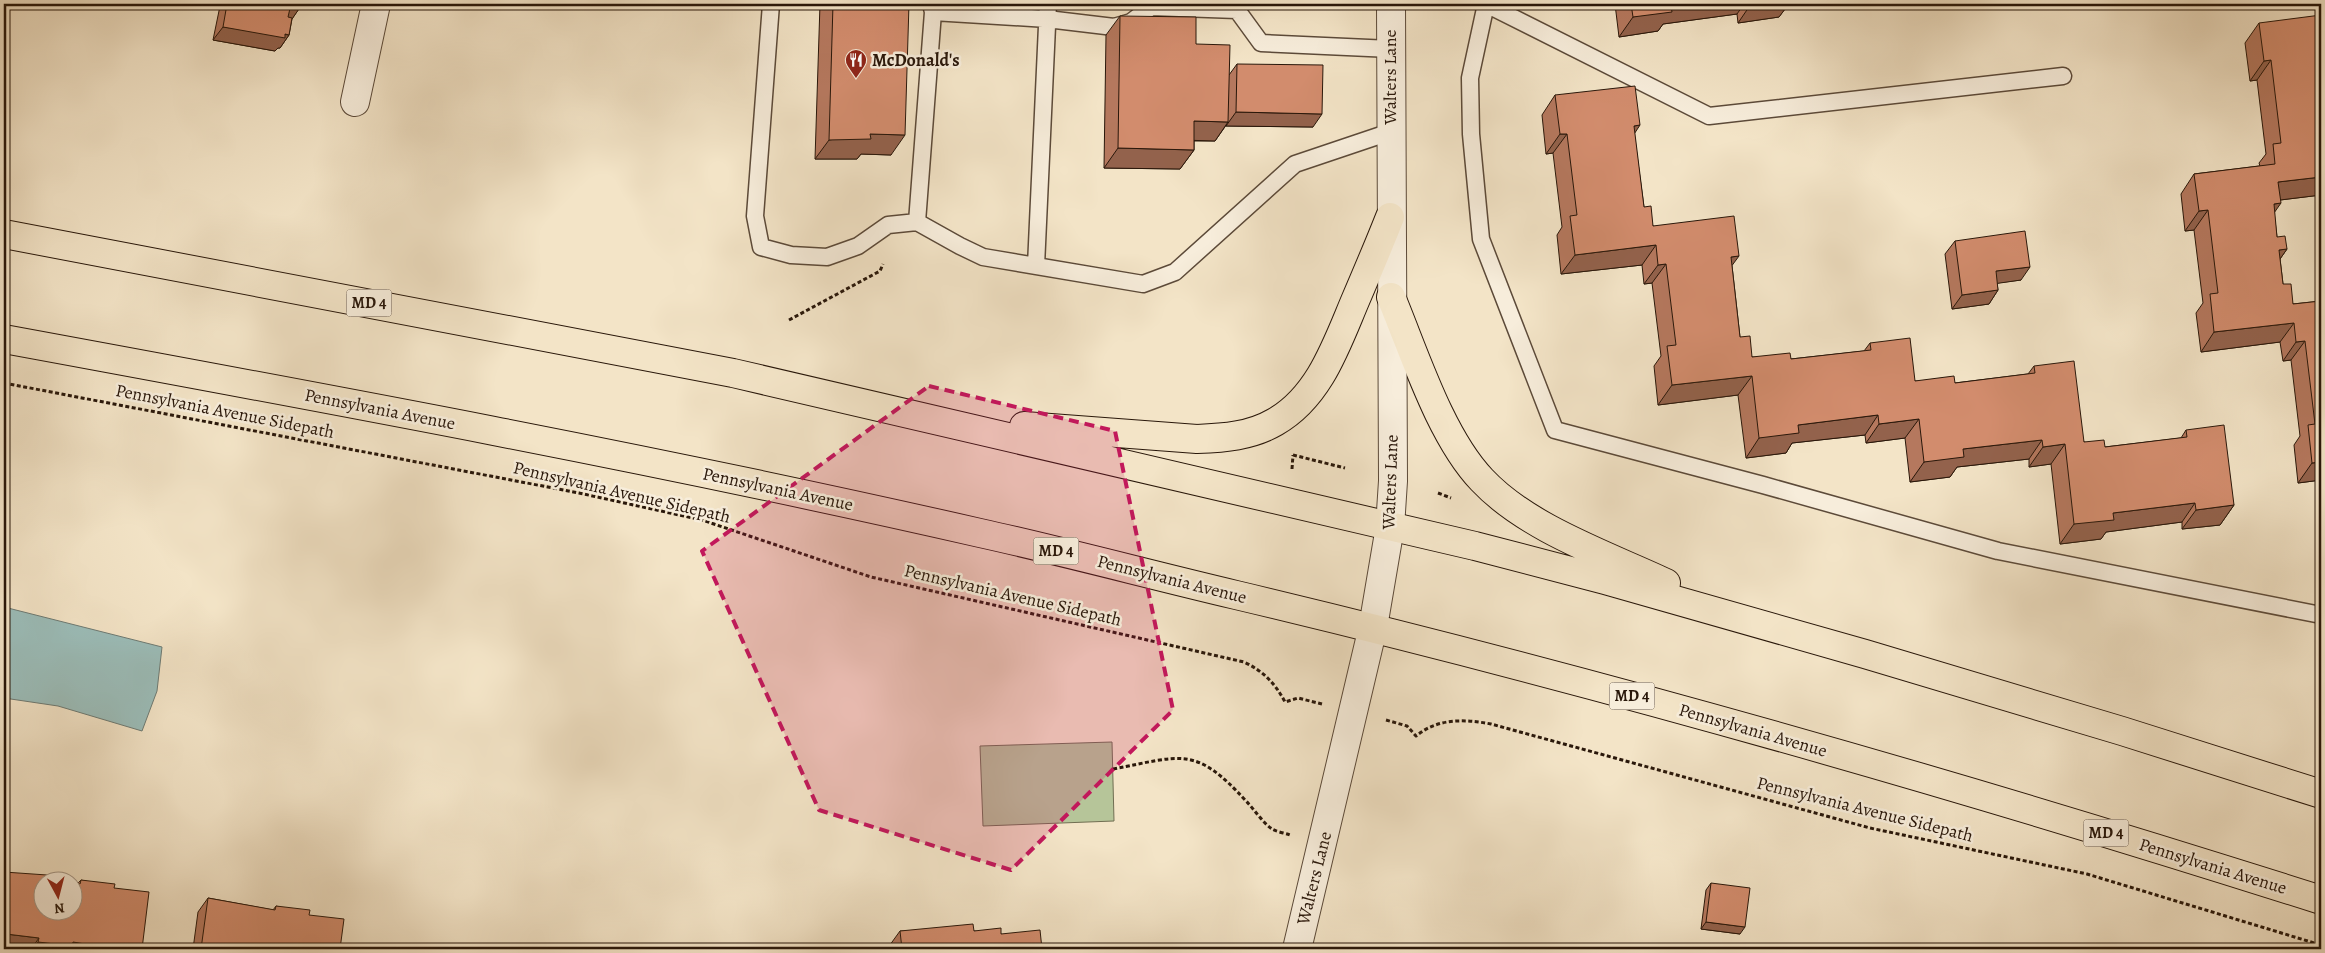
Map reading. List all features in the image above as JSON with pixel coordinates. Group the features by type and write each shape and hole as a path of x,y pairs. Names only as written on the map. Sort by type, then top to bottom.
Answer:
{"highway":[{"path":"937,419 1197,439 1225,438 1252,432 1274,422 1295,407 1325,371 1390,217"},
{"name":"MD 4","path":"4,234 734,373 937,419 1390,527 1605,580 1994,692 2321,794"},
{"path":"1391,297 1449,434 1480,479 1497,494 1543,526 1748,622"},
{"name":"Pennsylvania Avenue","path":"4,339 338,400 738,480 987,534 1373,627 1630,695 1891,768 2321,900"}],"street":[{"path":"355,102 376,4"},
{"name":"Walters Lane","path":"1296,949 1373,627 1390,527 1393,481 1390,217 1391,4"}],"lane":[{"path":"771,4 756,216 761,247 791,255 827,257 858,246 888,225 917,222 983,257 1143,284 1175,272 1295,164 1390,132"},
{"path":"2063,76 1709,116 1486,4 1470,78 1471,134 1481,239 1555,430 1998,551 2321,615"},
{"path":"917,222 932,8 1047,12 1114,27 1130,22 1151,5 1237,7 1260,43 1391,49"},
{"path":"1036,266 1047,12"}],"path":[{"name":"Pennsylvania Avenue Sidepath","path":"4,383 580,493 702,520 871,577 1244,662 1258,669 1270,679 1285,702 1298,698"},
{"path":"1293,455 1345,468"},
{"name":"Pennsylvania Avenue Sidepath","path":"1407,726 1416,736 1425,729 1439,723 1461,719 1491,724 1870,828 2087,874 2321,945"},
{"path":"1113,769 1171,758 1186,758 1204,763 1224,776 1271,828 1322,846"}],"highlighted area":[{"path":"929,386 1115,431 1173,710 1011,870 819,810 702,551"}],"green space":[{"path":"1112,742 1114,821 983,826 980,746"}],"water":[{"path":"4,607 162,647 157,691 142,731 58,706 4,698"}],"building":[{"path":"227,4 291,4 288,17 292,18 289,35 285,34 285,38 223,27"},
{"name":"McDonald's","path":"833,4 909,4 905,135 870,134 871,139 829,140"},
{"path":"1631,4 1686,4 1671,6 1672,12 1633,17"},
{"path":"2321,15 2321,177 2278,182 2281,203 2274,204 2277,237 2285,236 2287,249 2279,250 2283,284 2291,284 2293,304 2321,301 2321,462 2312,463 2308,425 2315,424 2305,341 2296,342 2294,323 2214,332 2210,294 2218,293 2208,210 2199,211 2194,174 2275,164 2273,144 2281,143 2271,60 2264,61 2259,23"},
{"path":"1120,16 1196,17 1196,44 1230,45 1228,122 1194,121 1194,150 1118,148"},
{"path":"1237,64 1323,65 1322,114 1236,112"},
{"path":"1635,86 1640,125 1634,126 1644,207 1651,206 1653,226 1734,216 1739,256 1731,257 1740,337 1750,336 1752,357 1790,353 1791,359 1871,350 1870,343 1910,338 1915,381 1954,376 1955,383 2035,373 2034,366 2074,361 2084,442 2104,440 2105,447 2187,437 2186,430 2224,425 2234,505 2196,510 2195,503 2113,513 2114,520 2074,524 2065,444 2043,447 2042,440 1963,449 1964,457 1924,462 1919,419 1879,424 1878,415 1798,425 1799,433 1759,438 1752,376 1672,385 1667,346 1676,345 1666,264 1658,265 1656,245 1575,255 1570,216 1577,215 1567,134 1560,134 1555,95"},
{"path":"2025,231 2030,267 1996,271 1998,290 1962,295 1955,241"},
{"path":"4,872 32,874 32,920 82,920 82,880 115,884 114,888 149,892 142,949 115,949 73,942 72,946 38,942 39,938 6,934 4,937"},
{"path":"1711,883 1750,888 1745,927 1706,922"},
{"path":"208,898 275,910 276,906 310,910 309,915 344,919 340,949 201,949"},
{"path":"973,924 974,931 1001,928 1001,934 1040,930 1042,949 902,949 900,931"}],"place":[{"name":"McDonald's","path":"856,79"}]}
